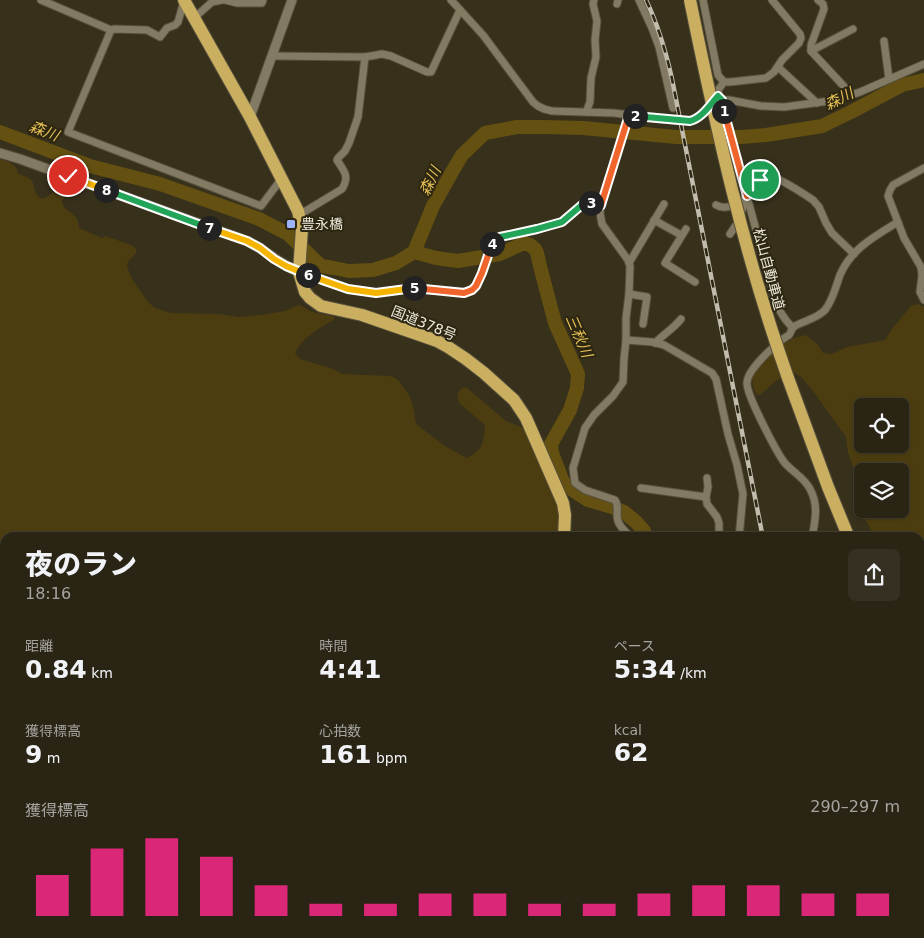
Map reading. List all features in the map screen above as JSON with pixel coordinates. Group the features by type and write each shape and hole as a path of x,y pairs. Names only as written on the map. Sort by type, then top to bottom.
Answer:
{"highway":[{"name":"国道378号","path":"184,0 250,117 298,211 302,228 300,266 305,292 321,306 362,315 437,341 466,359 510,396 526,418 563,503 564,532"},
{"name":"松山自動車道","path":"690,0 732,189 771,332 847,532"}],"street":[{"path":"41,0 111,30 147,30 160,37 167,28 178,22 184,0"},
{"path":"194,18 212,2 223,0 237,3 262,3 262,0"},
{"path":"250,117 292,0"},
{"path":"451,0 483,35 527,95 544,109 552,111 614,113 628,118 690,121 695,120 720,98"},
{"path":"587,112 590,102 591,78 596,57 597,21 593,4 594,0"},
{"path":"639,0 659,47 673,108"},
{"path":"703,0 718,74 724,82"},
{"path":"724,82 766,78 774,72 782,60 799,43 800,34 772,0"},
{"path":"818,0 823,4 824,9 811,45 811,51 852,95"},
{"path":"272,56 365,57 386,54 431,72 460,10"},
{"path":"811,51 853,29"},
{"path":"111,30 68,132 261,206 282,178"},
{"path":"884,41 889,79"},
{"path":"299,215 342,188 345,183 346,174 337,160 346,151 358,117 365,57"},
{"path":"720,98 761,106 784,107 837,100 924,64"},
{"path":"778,67 817,103"},
{"path":"724,82 718,90 775,300 785,319 792,327"},
{"path":"626,532 617,521 618,504 615,500 585,490 575,483 573,468 585,428 594,415 613,396 622,382 629,294 629,263 602,224 600,213 628,118"},
{"path":"0,153 247,241 286,266 300,266 348,289 376,293 413,288 467,292 476,286 489,251 496,239 562,222 583,204 601,205"},
{"path":"924,168 893,185 888,196 904,238 921,267 920,292 924,300"},
{"path":"716,205 730,208 747,196 760,180 773,177 817,203 829,228 854,254"},
{"path":"730,234 738,222 747,196"},
{"path":"629,263 664,204"},
{"path":"654,220 684,232 665,263 694,282"},
{"path":"813,532 816,504 810,489 799,475 784,462 748,391 747,383 754,367 788,335 792,327 822,313 826,309 845,264 854,254 872,238 898,222"},
{"path":"629,294 647,297 643,324"},
{"path":"655,343 681,319"},
{"path":"626,340 664,345 712,373 716,378 743,494 740,532"},
{"path":"707,478 707,504 717,517 719,532"},
{"path":"641,488 706,497"}],"shaded area":[{"path":"0,159 7,161 17,169 18,173 30,179 40,198 45,198 56,189 60,189 65,196 62,201 63,206 76,218 79,228 102,238 106,236 133,246 136,249 136,253 127,264 128,269 132,279 148,302 155,308 171,313 218,314 240,317 285,311 300,305 312,312 334,317 334,320 302,342 295,353 300,359 333,369 342,374 391,376 398,380 409,395 416,424 445,446 467,458 477,452 482,445 485,425 459,403 457,394 466,387 506,421 521,427 527,435 558,506 558,532 0,532"},
{"path":"918,304 924,307 924,532 871,532 864,518 909,518 909,463 854,463 854,469 848,453 846,437 801,377 794,373 777,380 760,395 756,394 753,385 754,373 762,361 794,338 806,335 818,345 823,353 832,354 847,347 885,340 911,306"}],"waterway":[{"name":"森川","path":"0,132 90,166 160,184 259,219 288,234 321,266 349,271 373,270 396,263 414,252 433,206 462,155 485,133 517,127 544,127 583,128 676,137 766,135 822,126 902,85 924,80"},
{"name":"三秋川","path":"414,252 458,261 500,254 524,243 535,249 555,323 578,374 577,388 570,410 551,444 552,453 563,482 588,500 624,512 644,532"}],"railway":[{"path":"646,0 661,39 672,79 762,532"}],"place":[{"name":"豊永橋","path":"291,224"}],"route":[{"path":"68,176 247,241 274,259 299,272 348,289 376,293 413,288 467,292 476,286 489,251 496,239 562,222 583,204 601,205 629,115 661,119 695,120 718,96 722,100 747,196 760,180"}]}
